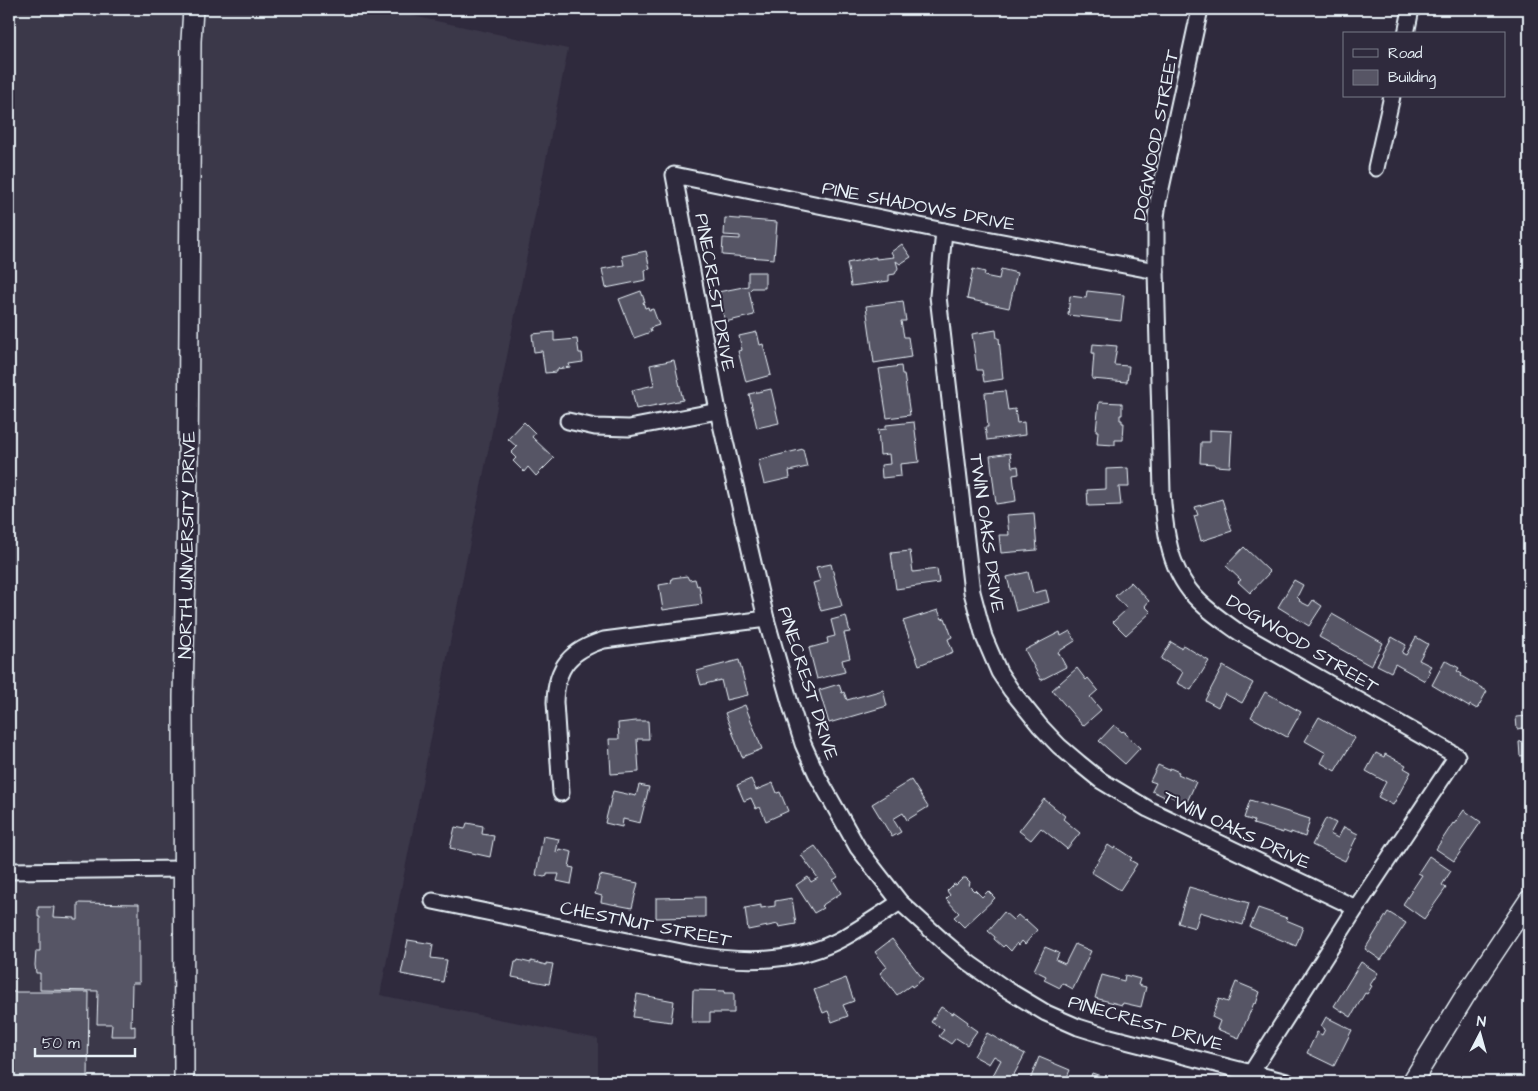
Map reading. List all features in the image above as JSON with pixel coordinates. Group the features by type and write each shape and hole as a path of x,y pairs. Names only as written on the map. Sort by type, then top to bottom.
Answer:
{"main road":[{"name":"NORTH UNIVERSITY DRIVE","path":"184,1082 184,697 188,477 191,41 193,9"},
{"path":"1412,1082 1465,996 1529,900"}],"street":[{"name":"DOGWOOD STREET","path":"1200,9 1156,217 1162,492 1164,518 1171,556 1179,575 1188,589 1216,616 1240,632 1457,756 1356,908 1251,1073"},
{"path":"1406,32 1411,9"},
{"path":"1376,168 1392,98"},
{"name":"PINE SHADOWS DRIVE","path":"674,175 944,231 1156,271"},
{"name":"PINECREST DRIVE","path":"674,175 718,411 766,619 803,744 818,776 858,848 900,902 944,942 970,964 1006,989 1046,1013 1110,1037 1288,1082"},
{"name":"TWIN OAKS DRIVE","path":"944,231 938,296 972,592 984,636 998,672 1010,690 1059,746 1100,780 1148,809 1356,908"},
{"path":"568,421 595,427 629,428 718,411"},
{"path":"561,793 555,689 558,677 564,666 580,649 604,640 766,619"},
{"path":"9,871 183,869"},
{"name":"CHESTNUT STREET","path":"433,901 691,954 748,961 787,957 825,946 844,938 900,902"}],"shaded area":[{"path":"9,9 380,9 568,49 380,995 598,1039 598,1082 9,1082"}],"building":[{"path":"725,218 777,222 774,259 722,255 723,238 740,239 740,236 724,235"},
{"path":"902,244 911,257 900,264 896,261 898,268 895,274 889,275 889,281 851,286 847,263 876,257 876,259 894,257 891,252"},
{"path":"646,251 650,269 645,270 646,280 606,288 602,269 624,265 622,256"},
{"path":"973,269 985,272 984,276 999,279 1001,269 1017,273 1009,308 967,299"},
{"path":"748,272 765,272 765,288 752,288 749,291 754,315 725,322 718,292 748,286"},
{"path":"641,291 645,308 653,309 659,325 650,328 651,332 634,338 619,299"},
{"path":"1087,291 1124,295 1121,321 1068,315 1070,296 1086,298"},
{"path":"903,301 906,321 901,321 904,337 908,337 911,357 874,363 866,306"},
{"path":"996,330 997,338 999,338 1003,379 984,382 982,370 977,370 972,334"},
{"path":"554,332 554,341 577,339 579,353 582,353 583,362 569,364 570,367 557,369 557,372 545,373 542,351 534,352 532,334"},
{"path":"757,332 760,345 763,344 771,375 746,382 738,351 742,350 739,336"},
{"path":"1093,344 1117,346 1114,365 1129,366 1127,382 1092,379"},
{"path":"674,360 683,400 636,409 632,390 654,385 650,365"},
{"path":"901,366 902,374 904,374 910,415 887,418 879,369"},
{"path":"771,389 779,423 757,428 749,394"},
{"path":"1005,391 1008,410 1015,409 1017,423 1024,422 1025,435 987,440 985,427 988,427 985,393"},
{"path":"1099,402 1122,403 1120,420 1124,423 1123,440 1115,440 1115,445 1097,444 1098,431 1096,431"},
{"path":"524,422 535,433 532,437 554,458 536,476 528,467 524,472 513,461 516,458 511,453 517,447 508,439"},
{"path":"914,422 919,462 900,464 901,476 882,478 881,465 890,464 889,454 880,455 878,430 886,429 886,425"},
{"path":"1210,430 1232,431 1230,467 1200,463 1201,442 1210,442"},
{"path":"803,449 807,467 789,471 790,478 764,484 758,460"},
{"path":"1010,453 1012,467 1018,466 1019,474 1013,475 1016,501 996,504 990,456"},
{"path":"1128,468 1129,487 1119,487 1121,505 1088,506 1087,490 1106,489 1106,469"},
{"path":"1222,499 1232,531 1201,541 1194,516 1198,515 1195,507"},
{"path":"1034,513 1037,550 1001,553 999,535 1009,535 1007,515"},
{"path":"1244,547 1270,572 1250,593 1238,582 1241,580 1226,566"},
{"path":"910,551 913,572 937,569 939,583 896,589 891,553"},
{"path":"831,564 842,606 821,611 813,583 820,581 816,567"},
{"path":"1028,572 1033,593 1046,590 1049,602 1016,611 1007,577"},
{"path":"687,576 689,580 695,579 697,586 699,585 702,604 663,610 659,585 671,583 672,578"},
{"path":"1294,580 1303,585 1297,597 1299,601 1309,606 1313,600 1322,606 1309,626 1278,607"},
{"path":"1131,582 1149,601 1145,606 1151,612 1126,635 1113,622 1127,609 1115,596"},
{"path":"938,610 942,619 945,618 952,637 948,639 953,652 919,665 903,621"},
{"path":"1332,614 1383,643 1371,666 1319,637"},
{"path":"846,616 850,632 844,633 850,658 842,660 845,672 817,679 809,648 828,643 827,638 835,636 831,620"},
{"path":"1070,631 1075,641 1058,652 1066,667 1041,680 1025,650 1060,632 1061,636"},
{"path":"1392,637 1406,645 1402,653 1406,655 1416,637 1428,644 1419,660 1431,666 1425,681 1395,664 1391,672 1377,665"},
{"path":"1171,642 1181,648 1183,645 1209,661 1191,690 1177,683 1183,672 1161,659"},
{"path":"739,660 748,695 726,700 721,680 701,685 697,671"},
{"path":"1445,660 1459,668 1457,671 1462,674 1461,676 1487,691 1477,709 1470,705 1469,707 1432,685"},
{"path":"1223,666 1253,683 1242,703 1225,694 1218,707 1205,700"},
{"path":"1077,668 1086,680 1088,678 1098,690 1090,697 1101,710 1083,726 1052,690"},
{"path":"839,684 847,700 883,690 887,706 829,723 819,690"},
{"path":"1265,692 1301,712 1287,737 1251,717"},
{"path":"745,705 762,749 742,757 725,713"},
{"path":"1529,716 1529,755 1520,756 1519,742 1524,741 1523,728 1517,729 1516,717"},
{"path":"1319,717 1355,738 1335,771 1321,763 1326,753 1305,741"},
{"path":"648,721 649,739 637,739 639,772 611,774 609,739 619,739 618,723"},
{"path":"1114,725 1126,733 1140,748 1125,764 1099,741"},
{"path":"1376,753 1384,757 1385,754 1406,765 1404,768 1411,772 1393,805 1378,797 1386,782 1366,771"},
{"path":"1158,765 1179,772 1178,774 1196,782 1186,804 1170,796 1165,797 1152,791 1156,783 1150,781"},
{"path":"751,779 756,790 773,783 777,793 780,792 788,811 766,821 760,807 756,809 751,798 744,801 737,785"},
{"path":"911,780 928,807 907,820 903,813 893,819 901,832 892,837 872,804"},
{"path":"639,785 649,787 640,823 623,819 622,827 605,823 613,791 636,796"},
{"path":"1044,799 1065,816 1063,819 1080,833 1067,849 1041,828 1031,840 1019,831"},
{"path":"1250,800 1310,819 1305,837 1253,824 1254,821 1244,818"},
{"path":"1464,810 1481,822 1454,861 1436,849"},
{"path":"1326,818 1336,823 1330,834 1338,838 1344,827 1358,834 1345,861 1312,845"},
{"path":"467,823 483,826 482,834 494,836 490,857 450,848 455,827 465,829"},
{"path":"543,836 559,839 556,852 558,853 559,849 572,852 569,867 574,868 571,884 557,881 559,874 547,874 544,877 536,875"},
{"path":"1108,845 1114,849 1115,847 1132,858 1130,860 1137,864 1120,890 1091,872"},
{"path":"815,846 838,877 833,880 841,893 814,913 796,885 808,877 811,882 818,878 801,855"},
{"path":"1429,856 1451,871 1442,885 1446,888 1424,919 1403,904 1422,875 1418,873"},
{"path":"600,875 638,883 632,908 601,902 602,896 595,894"},
{"path":"963,878 970,882 969,886 982,897 988,891 995,898 964,927 954,917 959,913 946,899 950,895 947,891"},
{"path":"1189,887 1249,903 1243,925 1200,912 1195,928 1178,923"},
{"path":"705,897 705,917 656,918 656,898"},
{"path":"792,898 796,924 779,927 778,924 748,930 745,908 761,905 761,908 775,906 775,901"},
{"path":"78,903 139,904 140,983 132,983 131,1027 135,1026 135,1036 111,1036 112,1024 97,1024 98,991 40,990 40,973 36,973 35,965 36,951 40,951 40,917 38,917 38,907 54,907 53,917 75,918 75,920 78,920"},
{"path":"1258,908 1287,918 1286,920 1303,927 1296,946 1250,927"},
{"path":"1004,912 1013,920 1018,915 1037,930 1025,944 1022,941 1019,945 1017,943 1011,951 1005,945 1003,947 988,931"},
{"path":"1388,912 1406,923 1381,960 1365,949"},
{"path":"892,939 923,979 897,995 880,973 887,967 875,952"},
{"path":"408,940 433,944 431,958 447,960 443,982 401,974"},
{"path":"1075,944 1091,951 1073,989 1062,983 1060,988 1044,980 1046,976 1034,970 1045,947 1059,953 1056,960 1065,964"},
{"path":"518,960 546,965 546,963 553,964 549,984 512,977 515,962"},
{"path":"1361,962 1378,973 1370,985 1372,986 1367,994 1365,993 1351,1017 1334,1006"},
{"path":"1102,975 1124,981 1125,975 1140,979 1138,985 1146,987 1141,1007 1123,1003 1122,1005 1095,998"},
{"path":"846,978 854,1001 843,1005 848,1016 832,1022 828,1011 823,1013 814,990"},
{"path":"1236,982 1260,992 1239,1038 1217,1029 1220,1021 1212,1017 1219,999 1228,1002"},
{"path":"693,990 734,993 734,1013 710,1013 710,1022 692,1022"},
{"path":"9,992 89,992 88,1082 9,1082"},
{"path":"637,994 674,1001 671,1022 633,1017"},
{"path":"941,1007 953,1014 954,1012 977,1031 967,1045 956,1038 951,1044 939,1036 944,1030 931,1022"},
{"path":"1326,1017 1352,1030 1334,1066 1307,1053 1317,1032 1322,1035 1325,1029 1321,1026"},
{"path":"987,1033 1025,1054 1010,1082 997,1082 991,1079 1001,1060 994,1056 989,1064 974,1056"},
{"path":"1039,1057 1070,1070 1065,1082 1035,1082 1030,1080"},
{"path":"1092,1073 1116,1081 1089,1082"}]}
